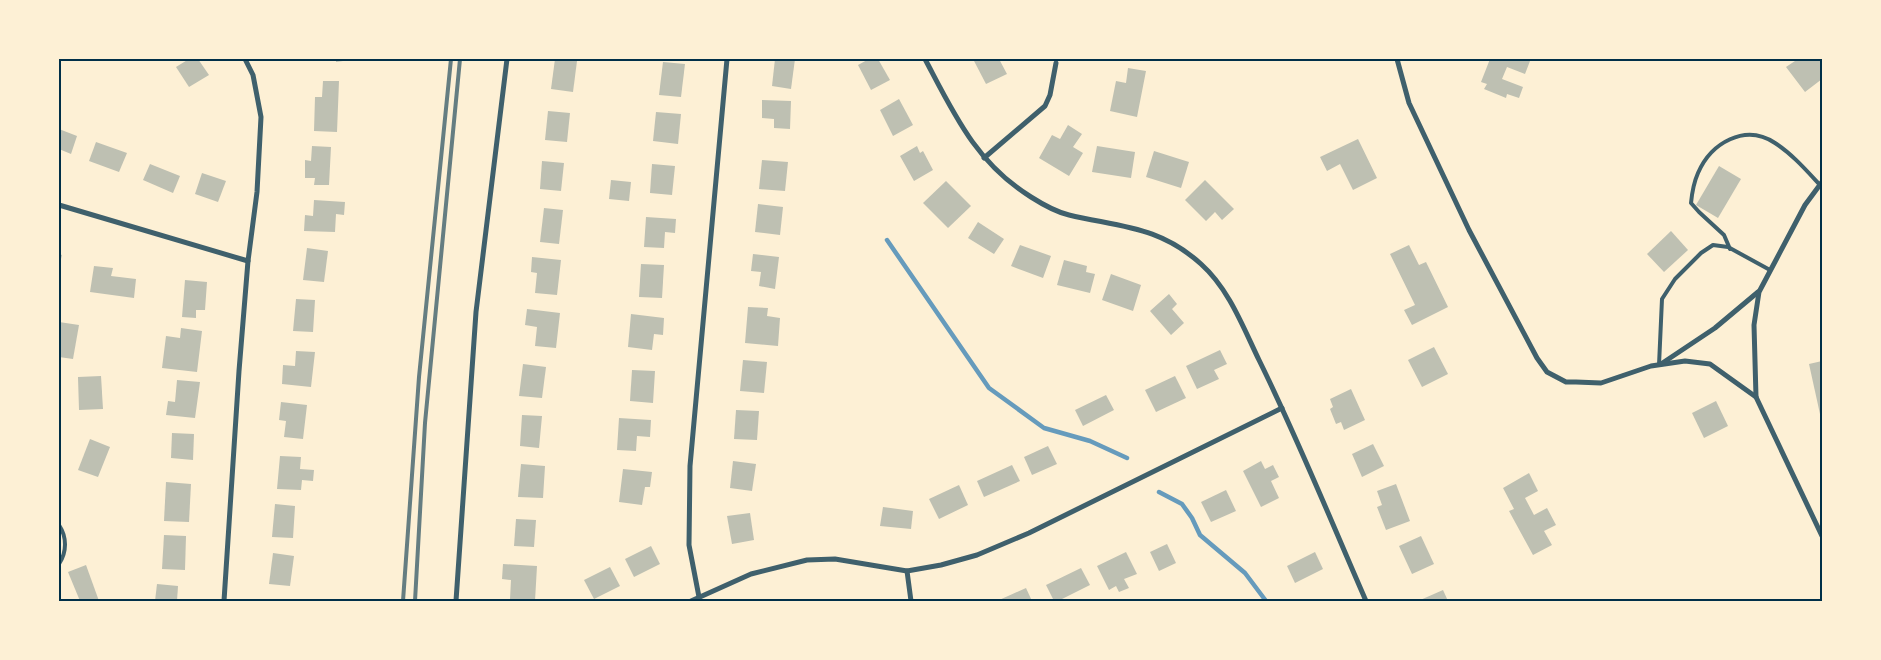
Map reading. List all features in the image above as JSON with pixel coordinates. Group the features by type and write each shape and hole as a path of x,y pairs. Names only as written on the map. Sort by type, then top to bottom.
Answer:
{"street":[{"path":"224,601 248,261 257,192 261,117 253,75 244,59"},
{"path":"456,601 476,312 507,59"},
{"path":"699,597 688,545 690,466 727,59"},
{"path":"925,59 970,140 996,172 1015,187 1042,204 1066,214 1134,227 1149,233 1182,249 1202,265 1217,281 1231,303 1282,408 1366,601"},
{"path":"1397,59 1409,103 1469,230 1537,358 1547,372 1566,382 1601,383 1651,366 1685,361 1710,364 1756,397"},
{"path":"984,158 1045,106 1050,95 1056,63"},
{"path":"1821,183 1805,205 1759,292 1754,325 1756,397 1822,536"},
{"path":"59,205 248,261"},
{"path":"1659,365 1715,328 1759,292"},
{"path":"691,601 752,574 806,560 835,559 906,571 941,565 977,555 1029,533 1282,408"},
{"path":"906,571 910,601"}],"lane":[{"path":"1730,249 1724,235 1691,203 1698,172 1713,150 1724,142 1730,138 1746,134 1761,136 1774,142 1791,155 1821,183"},
{"path":"1659,365 1662,299 1675,279 1701,252 1713,245 1730,249 1770,270"},
{"path":"59,525 66,542 64,557 59,564"}],"building":[{"path":"189,59 198,59 209,75 189,87 176,67"},
{"path":"336,59 350,59 350,60 336,62"},
{"path":"555,59 577,61 573,92 551,89"},
{"path":"775,59 795,59 791,89 772,86"},
{"path":"869,59 878,59 890,80 871,90 858,65"},
{"path":"973,59 999,59 1007,74 986,84"},
{"path":"1490,59 1526,59 1530,61 1525,74 1507,67 1502,79 1523,87 1519,98 1507,94 1506,98 1484,89 1487,84 1481,82"},
{"path":"1798,59 1822,59 1822,79 1805,92 1786,67"},
{"path":"663,62 685,64 681,97 659,95"},
{"path":"1128,68 1146,71 1137,117 1110,111 1116,81 1126,83"},
{"path":"323,81 339,81 337,132 314,131 315,97 322,97"},
{"path":"899,99 913,125 893,136 880,110"},
{"path":"762,100 791,101 790,129 774,128 774,119 762,118"},
{"path":"548,111 570,113 567,142 545,140"},
{"path":"656,112 681,114 678,144 653,141"},
{"path":"1068,125 1082,134 1073,147 1083,153 1069,176 1039,158 1052,135 1060,139"},
{"path":"59,129 77,136 71,154 59,149"},
{"path":"1358,139 1377,178 1353,190 1340,164 1327,171 1320,157"},
{"path":"96,142 127,153 119,172 89,161"},
{"path":"312,146 331,147 329,185 314,185 315,178 305,178 305,160 311,161"},
{"path":"917,146 920,153 923,151 933,170 914,181 900,156"},
{"path":"1097,146 1135,152 1131,178 1092,172"},
{"path":"1154,151 1189,162 1181,188 1146,177"},
{"path":"762,160 788,162 785,191 759,189"},
{"path":"542,161 564,163 561,191 540,189"},
{"path":"150,164 180,176 173,193 143,180"},
{"path":"652,164 675,166 672,195 650,193"},
{"path":"1719,166 1741,179 1718,218 1696,205"},
{"path":"202,173 226,181 218,202 195,194"},
{"path":"611,180 631,182 629,201 609,199"},
{"path":"1205,180 1234,209 1222,220 1215,212 1206,221 1185,200"},
{"path":"946,181 971,206 948,228 923,203"},
{"path":"314,200 345,202 344,215 336,214 335,232 304,231 305,215 313,216"},
{"path":"758,204 783,207 780,235 755,232"},
{"path":"544,208 563,210 559,244 540,242"},
{"path":"646,217 676,219 675,233 665,232 664,248 644,247"},
{"path":"978,222 1004,239 994,254 968,238"},
{"path":"1671,231 1688,250 1664,272 1647,254"},
{"path":"1020,245 1051,256 1043,278 1011,266"},
{"path":"1409,245 1419,265 1426,262 1448,307 1412,325 1404,310 1415,305 1390,254"},
{"path":"307,248 328,251 324,282 303,280"},
{"path":"59,254 62,255 59,267"},
{"path":"753,254 779,257 775,289 759,286 761,272 751,271"},
{"path":"532,257 561,260 557,295 535,293 537,273 531,272"},
{"path":"1064,260 1087,266 1086,272 1095,274 1090,293 1057,285"},
{"path":"641,264 664,265 662,298 639,297"},
{"path":"94,266 113,268 111,276 136,279 134,298 90,292"},
{"path":"1111,274 1141,285 1133,311 1102,300"},
{"path":"185,280 207,282 205,310 196,310 196,318 182,317"},
{"path":"1169,294 1177,304 1172,309 1184,323 1171,335 1150,311"},
{"path":"296,299 315,300 313,332 293,331"},
{"path":"748,307 768,308 767,316 780,318 778,346 745,343"},
{"path":"527,309 560,313 556,348 535,346 537,327 525,325"},
{"path":"631,314 664,318 663,335 654,334 652,350 628,347"},
{"path":"59,322 79,325 73,359 59,357"},
{"path":"181,328 202,331 197,372 162,368 166,336 180,338"},
{"path":"1434,347 1448,374 1422,387 1408,360"},
{"path":"1220,350 1227,364 1214,370 1219,379 1197,389 1186,366"},
{"path":"296,351 315,352 311,387 282,384 283,365 295,366"},
{"path":"743,360 767,362 764,393 740,391"},
{"path":"1822,361 1822,413 1820,414 1809,364"},
{"path":"523,364 546,367 542,398 519,396"},
{"path":"632,370 655,371 653,403 630,401"},
{"path":"101,376 103,409 79,410 78,377"},
{"path":"1175,376 1186,398 1156,412 1145,390"},
{"path":"177,380 200,382 195,418 166,415 168,401 175,402"},
{"path":"1351,389 1365,420 1344,430 1341,422 1336,424 1330,409 1333,407 1330,399"},
{"path":"1106,395 1114,410 1083,426 1075,410"},
{"path":"1716,401 1728,426 1704,438 1692,413"},
{"path":"281,402 307,405 303,439 284,437 286,421 279,420"},
{"path":"736,410 759,411 757,440 734,439"},
{"path":"522,415 542,416 539,448 520,446"},
{"path":"619,418 651,420 650,437 637,436 636,451 617,450"},
{"path":"172,433 194,434 193,460 171,458"},
{"path":"90,439 110,447 98,477 78,470"},
{"path":"1373,444 1384,466 1362,477 1352,454"},
{"path":"1048,446 1057,464 1032,475 1024,457"},
{"path":"280,456 301,457 300,469 314,470 313,481 302,480 301,490 277,489"},
{"path":"733,461 756,464 752,491 730,488"},
{"path":"1261,461 1265,469 1273,465 1279,477 1271,481 1279,498 1261,507 1243,471"},
{"path":"521,464 545,466 543,498 518,497"},
{"path":"1012,465 1020,481 984,497 977,481"},
{"path":"623,469 652,472 650,487 645,487 642,505 619,502"},
{"path":"1529,473 1538,491 1525,498 1534,515 1547,508 1556,525 1544,531 1552,545 1533,555 1509,511 1514,509 1503,488"},
{"path":"166,482 191,484 189,522 164,521"},
{"path":"1396,484 1410,521 1386,530 1377,507 1382,505 1377,491"},
{"path":"959,485 968,505 939,519 929,499"},
{"path":"1226,490 1236,511 1211,522 1201,502"},
{"path":"275,504 295,506 293,538 272,537"},
{"path":"883,507 913,511 911,529 880,526"},
{"path":"750,513 754,540 732,544 727,516"},
{"path":"516,519 536,520 534,547 514,546"},
{"path":"164,535 186,536 185,570 162,569"},
{"path":"1421,536 1434,564 1412,574 1399,546"},
{"path":"1167,544 1176,563 1159,571 1150,552"},
{"path":"651,546 660,564 634,577 625,559"},
{"path":"1126,552 1137,574 1124,579 1129,588 1119,592 1116,586 1109,590 1097,566"},
{"path":"1315,552 1323,569 1295,583 1287,566"},
{"path":"273,553 294,556 290,586 269,584"},
{"path":"503,564 537,566 535,601 510,599 511,580 502,579"},
{"path":"86,565 99,601 80,601 68,572"},
{"path":"610,567 620,586 594,599 584,580"},
{"path":"1081,568 1090,585 1058,601 1054,601 1046,585"},
{"path":"157,584 178,586 177,601 155,601"},
{"path":"1026,588 1032,601 997,601"},
{"path":"1443,590 1448,601 1418,601"}],"waterway":[{"path":"887,240 989,388 1044,428 1090,441 1127,458"},
{"path":"1159,492 1182,504 1192,518 1200,535 1245,573 1266,601"}],"railway":[{"path":"403,601 419,377 451,59"},
{"path":"415,601 425,423 460,59"}]}
